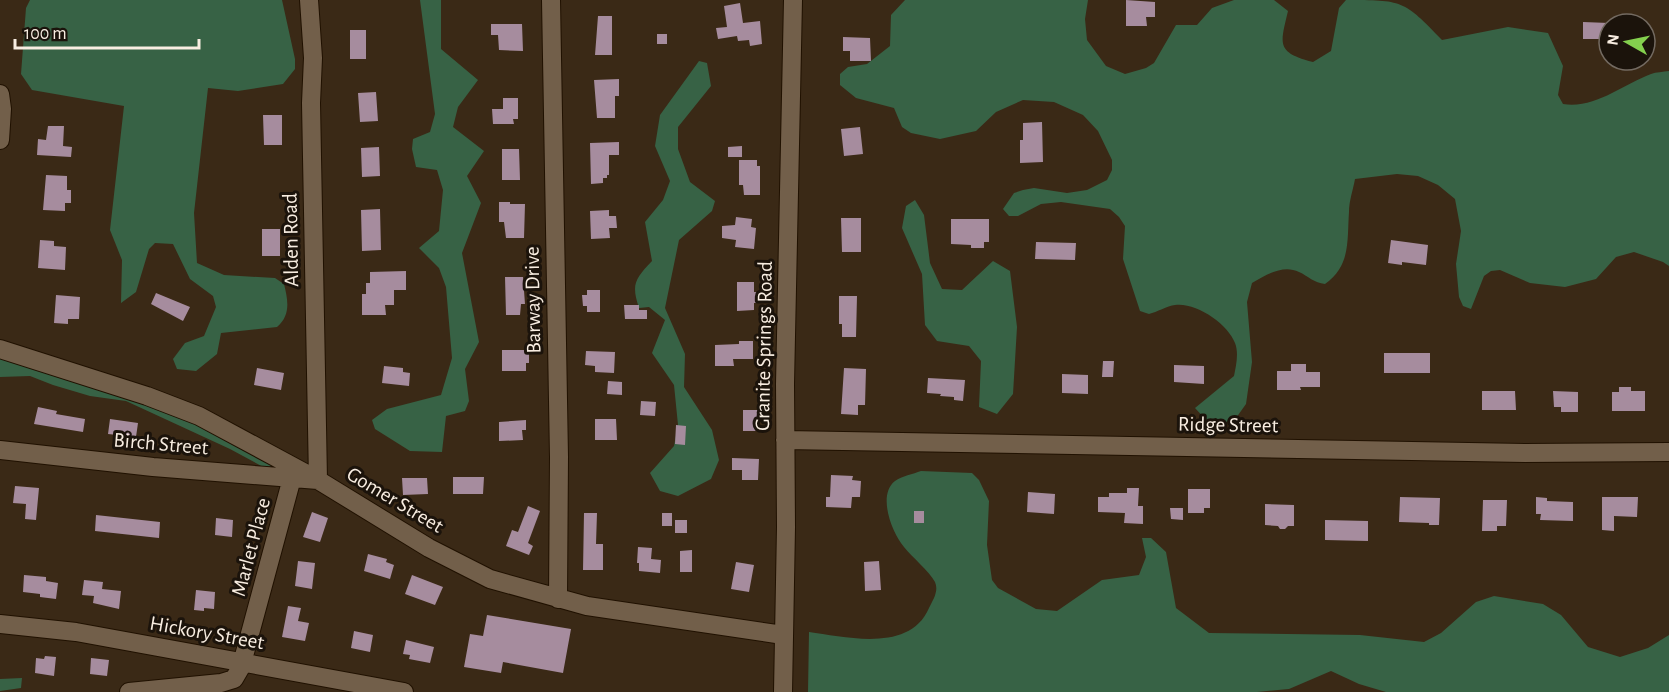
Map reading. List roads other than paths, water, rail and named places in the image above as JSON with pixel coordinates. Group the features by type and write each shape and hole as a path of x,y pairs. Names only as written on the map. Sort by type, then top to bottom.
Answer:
{"street":[{"name":"Alden Road","path":"309,0 313,58 311,115 318,480"},
{"name":"Barway Drive","path":"551,0 558,599"},
{"name":"Granite Springs Road","path":"783,692 786,526 785,373 793,0"},
{"path":"0,94 2,110 0,140"},
{"name":"Gomer Street","path":"0,349 147,396 199,416 318,480 429,548 490,579 586,606 783,635"},
{"name":"Ridge Street","path":"785,440 1525,453 1669,452"},
{"name":"Birch Street","path":"0,450 153,467 318,480"},
{"name":"Marlet Place","path":"243,662 292,478"},
{"name":"Hickory Street","path":"0,624 76,632 404,692"},
{"path":"129,692 221,683 234,679 243,662"}]}
